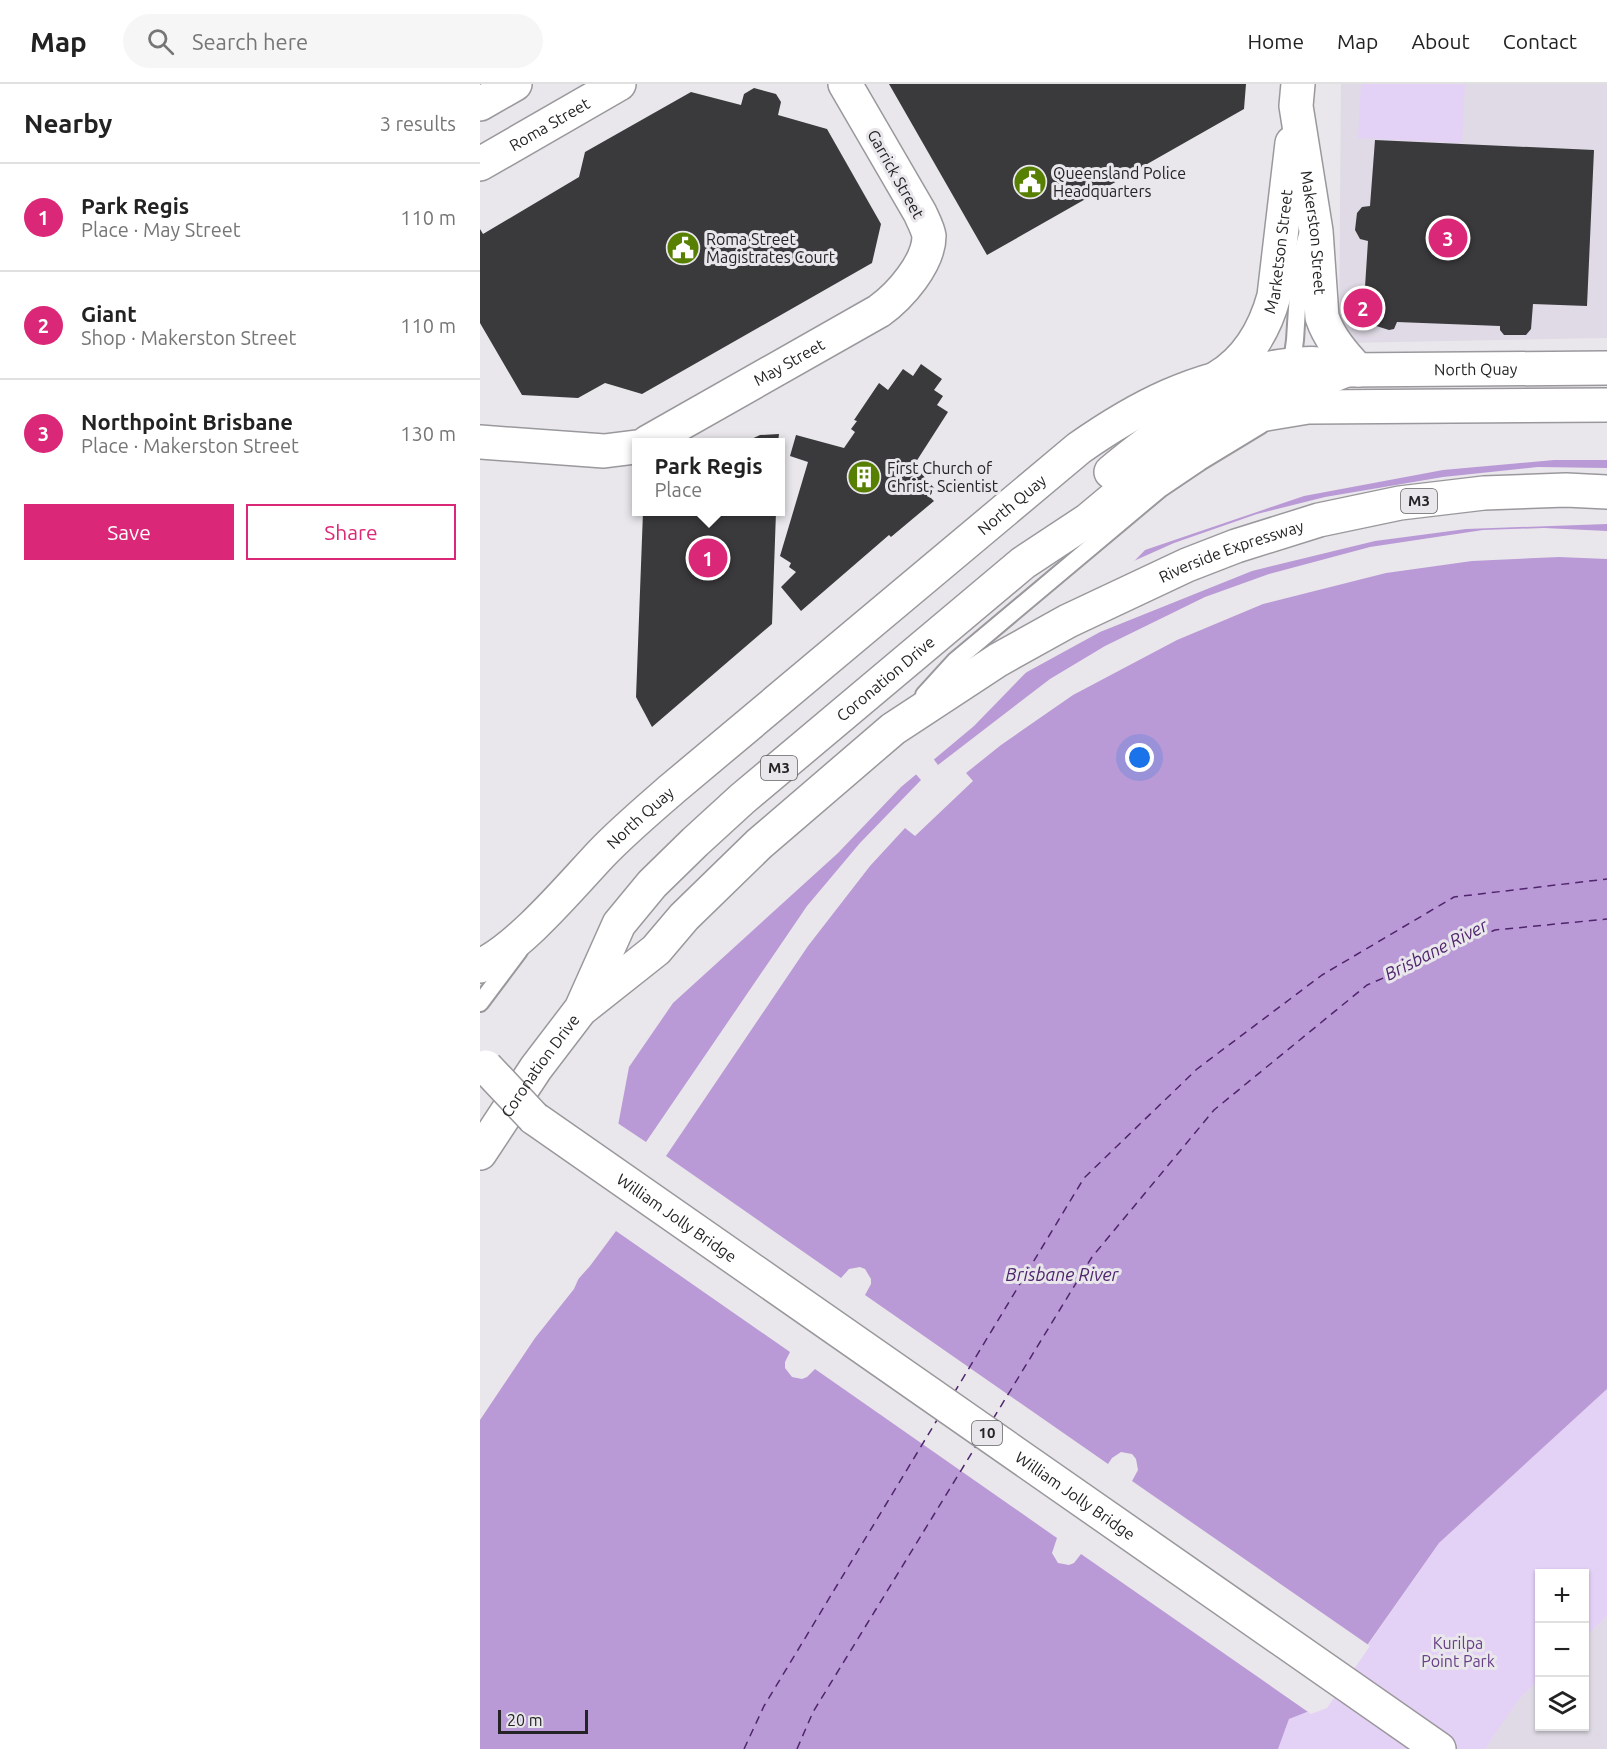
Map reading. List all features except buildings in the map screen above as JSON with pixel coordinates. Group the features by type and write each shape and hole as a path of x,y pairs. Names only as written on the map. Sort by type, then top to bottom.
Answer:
{"main road":[{"path":"480,104 516,84"},
{"name":"Roma Street","path":"480,164 619,84"},
{"name":"Garrick Street","path":"844,84 920,213 929,235 918,268"},
{"name":"Makerston Street","path":"1297,95 1312,202 1322,318 1325,328 1352,370"},
{"name":"Marketson Street","path":"1217,378 1227,372 1242,357 1261,332 1271,309 1297,95"},
{"name":"May Street","path":"655,438 879,311 894,300 918,268"},
{"name":"North Quay","path":"1352,370 1607,368"},
{"name":"North Quay","path":"480,966 506,950 649,809 1079,448 1118,421 1152,403 1217,378 1254,370 1278,394 1308,407 1607,405"},
{"path":"1023,563 1053,521 1126,459 1189,414 1251,391 1278,394 1352,370"},
{"name":"Coronation Drive","path":"480,1153 536,1068 581,1009 619,924 661,876 742,799 1023,563 1088,520 1143,474 1183,446 1278,394"},
{"path":"480,442 604,451 632,448"},
{"name":"Riverside Expressway","path":"893,729 998,660 1068,621 1131,590 1236,546 1319,520 1400,503 1484,493 1566,490 1607,492"},
{"name":"Coronation Drive","path":"581,1009 656,950 684,917 759,844 893,729"},
{"name":"William Jolly Bridge","path":"482,1075 534,1118 1440,1749"}],"lane":[{"path":"893,729 955,661 1070,564 1174,479 1252,432 1278,394 1295,340 1300,261 1310,221 1312,202"},
{"name":"North Quay","path":"480,1003 517,954 535,922"}],"shaded area":[{"path":"1341,84 1607,84 1607,338 1339,343"},
{"path":"1607,1616 1607,1749 1485,1749 1520,1698 1535,1684 1535,1731 1589,1731 1589,1634"}],"green space":[{"path":"1361,84 1465,84 1462,143 1358,138"},
{"name":"Kurilpa Point Park","path":"1607,1389 1607,1616 1589,1634 1589,1569 1535,1569 1535,1684 1520,1698 1485,1749 1278,1749 1289,1719 1326,1705 1439,1543"}],"water":[{"name":"Brisbane River","path":"1554,460 1607,460 1607,1389 1439,1543 1325,1705 1289,1719 1278,1749 480,1749 480,1420 535,1338 574,1289 597,1237 629,1067 673,1003 838,853 901,787 974,726 1145,550 1304,496 1443,470"}],"pier":[{"path":"1538,467 1607,468 1607,524 1466,529 1375,541 1252,571 1100,632 1016,678 1127,564 1174,543 1257,514 1325,497 1443,477"},
{"path":"1544,528 1607,531 1607,559 1559,557 1472,561 1386,573 1263,604 1177,640 1073,695 1001,745 966,773 973,781 915,836 905,828 870,866 808,946 666,1156 841,1278 849,1269 860,1267 865,1269 871,1279 871,1284 865,1295 1108,1464 1121,1452 1132,1454 1136,1459 1138,1470 1132,1481 1370,1646 1327,1708 1311,1714 1081,1554 1074,1563 1069,1565 1058,1563 1052,1553 1057,1538 815,1369 802,1379 792,1377 785,1368 790,1352 616,1231 572,1286 594,1236 616,1122 646,1142 807,906 860,843 921,780 914,772 932,757 938,765 1050,679 1105,646 1205,597 1269,574 1370,547 1483,530"}],"ferry route":[{"path":"954,1393 1084,1178 1197,1069 1322,975 1454,897 1607,879"},
{"path":"993,1419 1092,1257 1214,1110 1367,985 1495,930 1607,919"},
{"path":"744,1749 764,1706 937,1420"},
{"path":"797,1749 813,1712 976,1446"}],"place":[{"name":"Queensland Police Headquarters","path":"1030,182"},
{"name":"Northpoint Brisbane","path":"1448,238"},
{"name":"Roma Street Magistrates Court","path":"683,248"},
{"name":"Giant","path":"1363,308"},
{"name":"First Church of Christ, Scientist","path":"864,477"},
{"name":"Park Regis","path":"708,558"}]}
